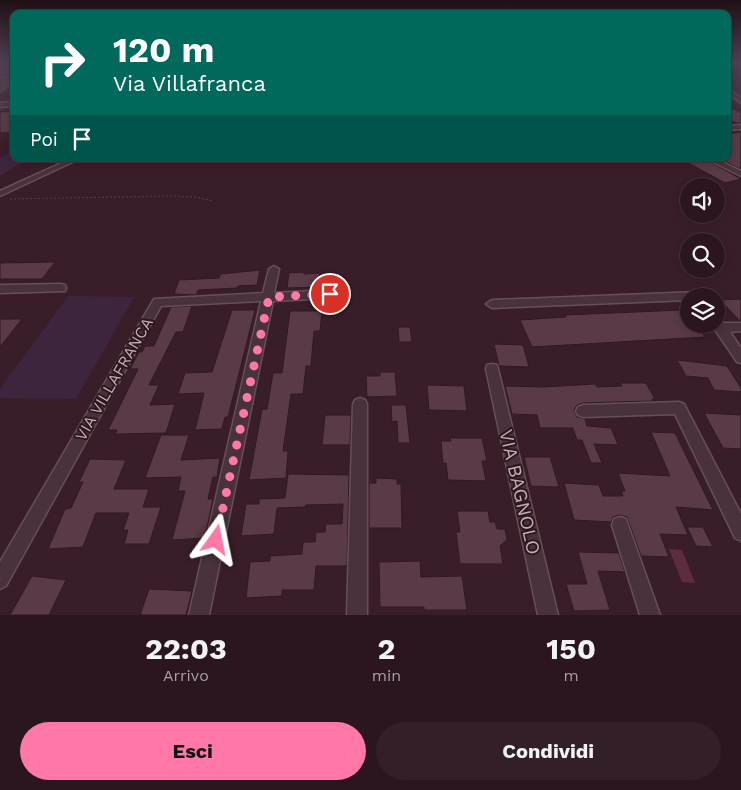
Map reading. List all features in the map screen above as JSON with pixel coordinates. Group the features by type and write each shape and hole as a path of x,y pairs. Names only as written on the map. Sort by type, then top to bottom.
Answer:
{"street":[{"path":"731,93 741,101"},
{"path":"3,197 68,162"},
{"path":"717,162 741,174"},
{"path":"199,615 274,269"},
{"path":"0,289 61,288"},
{"name":"VIA VILLAFRANCA","path":"0,580 158,302 330,294"},
{"path":"492,304 680,297"},
{"path":"725,326 741,327"},
{"path":"725,331 735,340 741,358"},
{"name":"VIA BAGNOLO","path":"492,369 548,615"},
{"path":"357,615 360,404"},
{"path":"583,410 678,408 741,532"},
{"path":"620,525 650,615"}],"path":[{"path":"3,197 170,196 212,200"}],"shaded area":[{"path":"10,153 10,162 22,162 0,176 0,158"},
{"path":"68,296 134,297 76,399 0,398 0,389"},
{"path":"669,549 682,550 695,583 682,582"}],"building":[{"path":"731,110 741,113 741,123 731,120"},
{"path":"10,111 10,132 0,133 0,112"},
{"path":"741,132 741,169 726,162 731,162 731,134"},
{"path":"686,162 710,162 741,179 725,183 725,178 716,178"},
{"path":"55,262 42,279 0,279 0,263"},
{"path":"260,270 257,285 198,290 196,295 174,294 179,280 219,278 221,274"},
{"path":"304,272 304,274 320,273 319,287 287,288 289,273"},
{"path":"741,299 741,321 725,305 725,300"},
{"path":"192,306 183,332 176,332 149,385 159,385 150,405 175,404 166,433 115,434 117,430 108,430 138,369 130,369 139,352 142,352 145,346 154,346 171,307"},
{"path":"232,310 255,310 228,417 225,417 222,429 195,430 204,393 178,394 185,373 212,372"},
{"path":"680,310 680,333 702,333 705,337 532,347 520,320 566,317 565,315"},
{"path":"290,311 322,311 320,331 314,331 311,366 306,366 303,394 291,394 283,451 288,451 286,478 249,480 262,409 267,409 273,373 282,373"},
{"path":"0,319 22,319 0,347"},
{"path":"398,327 410,327 412,342 399,342"},
{"path":"494,344 523,345 529,367 499,366"},
{"path":"677,360 727,366 741,388 741,392 714,390 708,378 686,376"},
{"path":"380,372 395,372 397,396 367,397 366,376 380,376"},
{"path":"620,383 646,383 655,399 652,399 653,401 583,403 577,405 574,410 577,417 585,419 587,426 611,428 618,445 594,444 602,463 591,463 582,440 577,440 573,428 540,428 537,415 512,414 505,386 544,387 595,384 597,387 622,386"},
{"path":"427,385 464,386 467,411 429,410"},
{"path":"391,405 406,405 410,443 398,443 397,421 392,422"},
{"path":"704,413 741,415 741,449 723,448"},
{"path":"325,415 351,415 350,445 322,445"},
{"path":"651,432 675,433 713,510 676,507 688,535 660,534 669,557 641,556 627,517 619,515 613,517 611,522 574,520 564,483 599,485 603,496 623,496 621,491 625,491 618,473 670,476"},
{"path":"161,435 189,435 181,460 220,458 217,477 213,477 208,499 213,499 205,538 172,540 185,491 178,491 181,477 145,478"},
{"path":"450,438 482,438 487,461 482,461 486,481 448,480 446,463 443,463 441,441 451,441"},
{"path":"524,457 550,457 559,487 531,486"},
{"path":"90,459 126,460 114,489 149,489 143,507 161,507 149,544 124,544 128,530 123,530 129,513 96,513 83,547 48,549 65,509 71,508 83,482 79,482"},
{"path":"288,474 349,475 347,566 316,566 314,590 282,590 282,596 246,598 250,562 270,561 270,556 302,554 303,542 315,542 316,532 325,532 326,524 342,524 343,504 277,508 274,534 241,536 246,504 259,504 259,499 285,498"},
{"path":"376,478 397,479 397,484 401,484 402,528 369,528 369,483 376,483"},
{"path":"457,511 488,511 490,522 495,522 497,529 505,529 507,540 500,546 503,564 460,564 456,532 460,532"},
{"path":"687,527 703,527 713,547 696,546"},
{"path":"578,552 619,553 625,572 598,571 610,610 574,611 566,584 587,584"},
{"path":"420,561 421,577 462,576 467,610 424,610 424,607 380,607 379,562"},
{"path":"32,576 66,580 49,615 10,615"},
{"path":"149,589 192,591 186,615 140,615"}],"route":[{"path":"216,540 269,297 330,294"}]}
